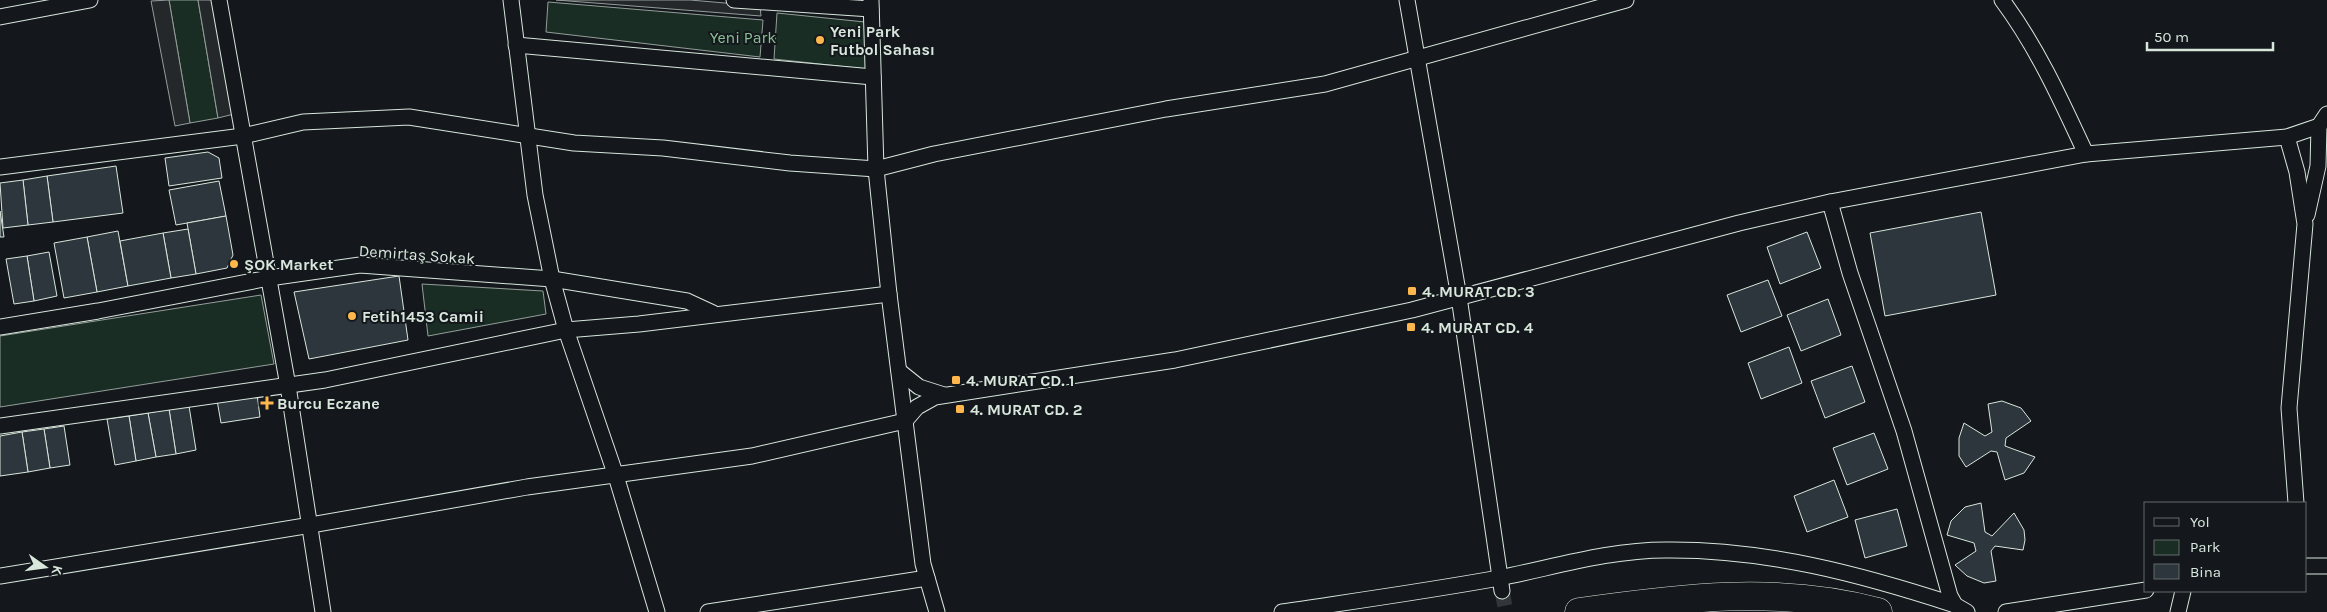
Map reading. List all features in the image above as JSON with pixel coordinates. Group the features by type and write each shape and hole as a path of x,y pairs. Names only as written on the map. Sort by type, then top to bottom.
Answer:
{"highway":[{"path":"1579,612 1675,598 1722,595 1789,597 1878,612"}],"street":[{"path":"0,17 90,0"},
{"path":"219,0 288,386 323,612"},
{"path":"511,0 526,134 535,195 552,279 566,330 616,476 657,612"},
{"path":"734,0 871,4 876,169 889,294 923,564 936,612"},
{"path":"1407,0 1459,298 1501,584"},
{"path":"0,167 243,136 303,122 409,117 574,143 663,148 790,163 876,169 934,154 1166,109 1325,84 1626,0"},
{"path":"2002,0 2034,48 2061,97 2086,154"},
{"path":"516,45 873,77"},
{"path":"0,576 311,525 527,486 616,476 752,456 905,422 917,407 935,397 1174,360 1412,310 1739,223 1830,202 2086,154 2287,137 2323,120"},
{"path":"2296,502 2289,408 2305,224 2318,166 2323,120"},
{"path":"2287,137 2297,172 2305,224"},
{"path":"1830,202 1850,273 1904,431 1950,596 1961,608"},
{"name":"Demirtaş Sokak","path":"0,327 98,312 269,278 360,266 552,279 687,301 713,313"},
{"path":"0,426 288,386 415,363 566,330 639,324 713,313 889,294"},
{"path":"899,370 919,387 945,395"},
{"path":"1282,612 1501,584 1616,553 1665,550 1720,551 1770,556 1836,571 1961,608"},
{"path":"2307,566 2327,566"},
{"path":"708,612 927,578"},
{"path":"2006,612 2144,590"},
{"path":"2178,612 2183,592"}],"green space":[{"path":"169,0 198,0 218,118 190,123"},
{"name":"Yeni Park","path":"548,2 763,20 760,57 546,32"},
{"name":"Yeni Park Futbol Sahası","path":"777,13 865,22 866,69 774,59"},
{"path":"422,284 543,291 546,314 428,336"},
{"path":"261,295 274,364 0,407 0,336"}],"shaded area":[{"path":"169,0 190,123 175,126 151,1"},
{"path":"198,0 214,0 234,114 218,118"},
{"path":"556,0 690,0 760,6 761,16"}],"building":[{"path":"208,152 219,158 222,178 169,186 165,158"},
{"path":"116,166 123,213 53,222 47,176"},
{"path":"47,176 53,222 28,225 23,180"},
{"path":"23,180 28,225 3,228 0,183"},
{"path":"219,181 226,216 176,225 169,190"},
{"path":"0,211 4,237 0,237"},
{"path":"1981,212 1996,295 1885,316 1870,233"},
{"path":"226,216 233,255 227,268 196,274 187,223"},
{"path":"188,229 196,274 171,278 163,233"},
{"path":"118,231 128,286 97,292 87,237"},
{"path":"1807,232 1821,268 1780,284 1767,247"},
{"path":"163,233 171,278 128,286 120,241"},
{"path":"87,237 97,292 64,298 54,243"},
{"path":"49,252 57,296 34,301 27,256"},
{"path":"27,256 34,301 14,304 6,259"},
{"name":"Fetih1453 Camii","path":"399,276 408,340 309,359 294,292"},
{"path":"1768,280 1782,316 1741,332 1727,295"},
{"path":"1828,299 1841,335 1801,351 1787,315"},
{"path":"1789,347 1802,383 1761,399 1748,363"},
{"path":"1852,366 1865,402 1825,418 1811,381"},
{"path":"257,394 260,417 221,423 217,400"},
{"path":"2002,401 2021,408 2031,421 2006,438 2005,446 2035,457 2024,473 2005,480 1997,452 1991,451 1966,467 1959,456 1959,438 1964,423 1985,436 1992,432 1988,404"},
{"path":"189,406 196,450 176,454 169,409"},
{"path":"169,409 176,454 156,457 148,413"},
{"path":"148,413 156,457 136,461 129,416"},
{"path":"129,416 136,461 115,465 107,419"},
{"path":"64,426 70,465 50,468 44,429"},
{"path":"44,429 50,468 28,472 22,432"},
{"path":"22,432 28,472 0,476 0,436"},
{"path":"1874,433 1888,469 1847,485 1833,448"},
{"path":"1834,480 1848,517 1807,532 1794,496"},
{"path":"1981,503 1985,532 1992,536 2014,513 2024,530 2025,540 2023,550 1995,546 1991,551 1996,581 1984,583 1967,576 1955,565 1976,551 1974,543 1947,535 1951,521 1965,507"},
{"path":"1897,509 1907,546 1865,558 1855,520"}],"tunnel":[{"path":"1502,591 1506,612"}],"place":[{"name":"Yeni Park Futbol Sahası","path":"820,40"},
{"name":"ŞOK Market","path":"234,264"},
{"name":"4. MURAT CD. 3","path":"1412,291"},
{"name":"Fetih1453 Camii","path":"352,316"},
{"name":"4. MURAT CD. 4","path":"1411,327"},
{"name":"4. MURAT CD. 1","path":"956,380"},
{"name":"Burcu Eczane","path":"267,403"},
{"name":"4. MURAT CD. 2","path":"960,409"}]}
